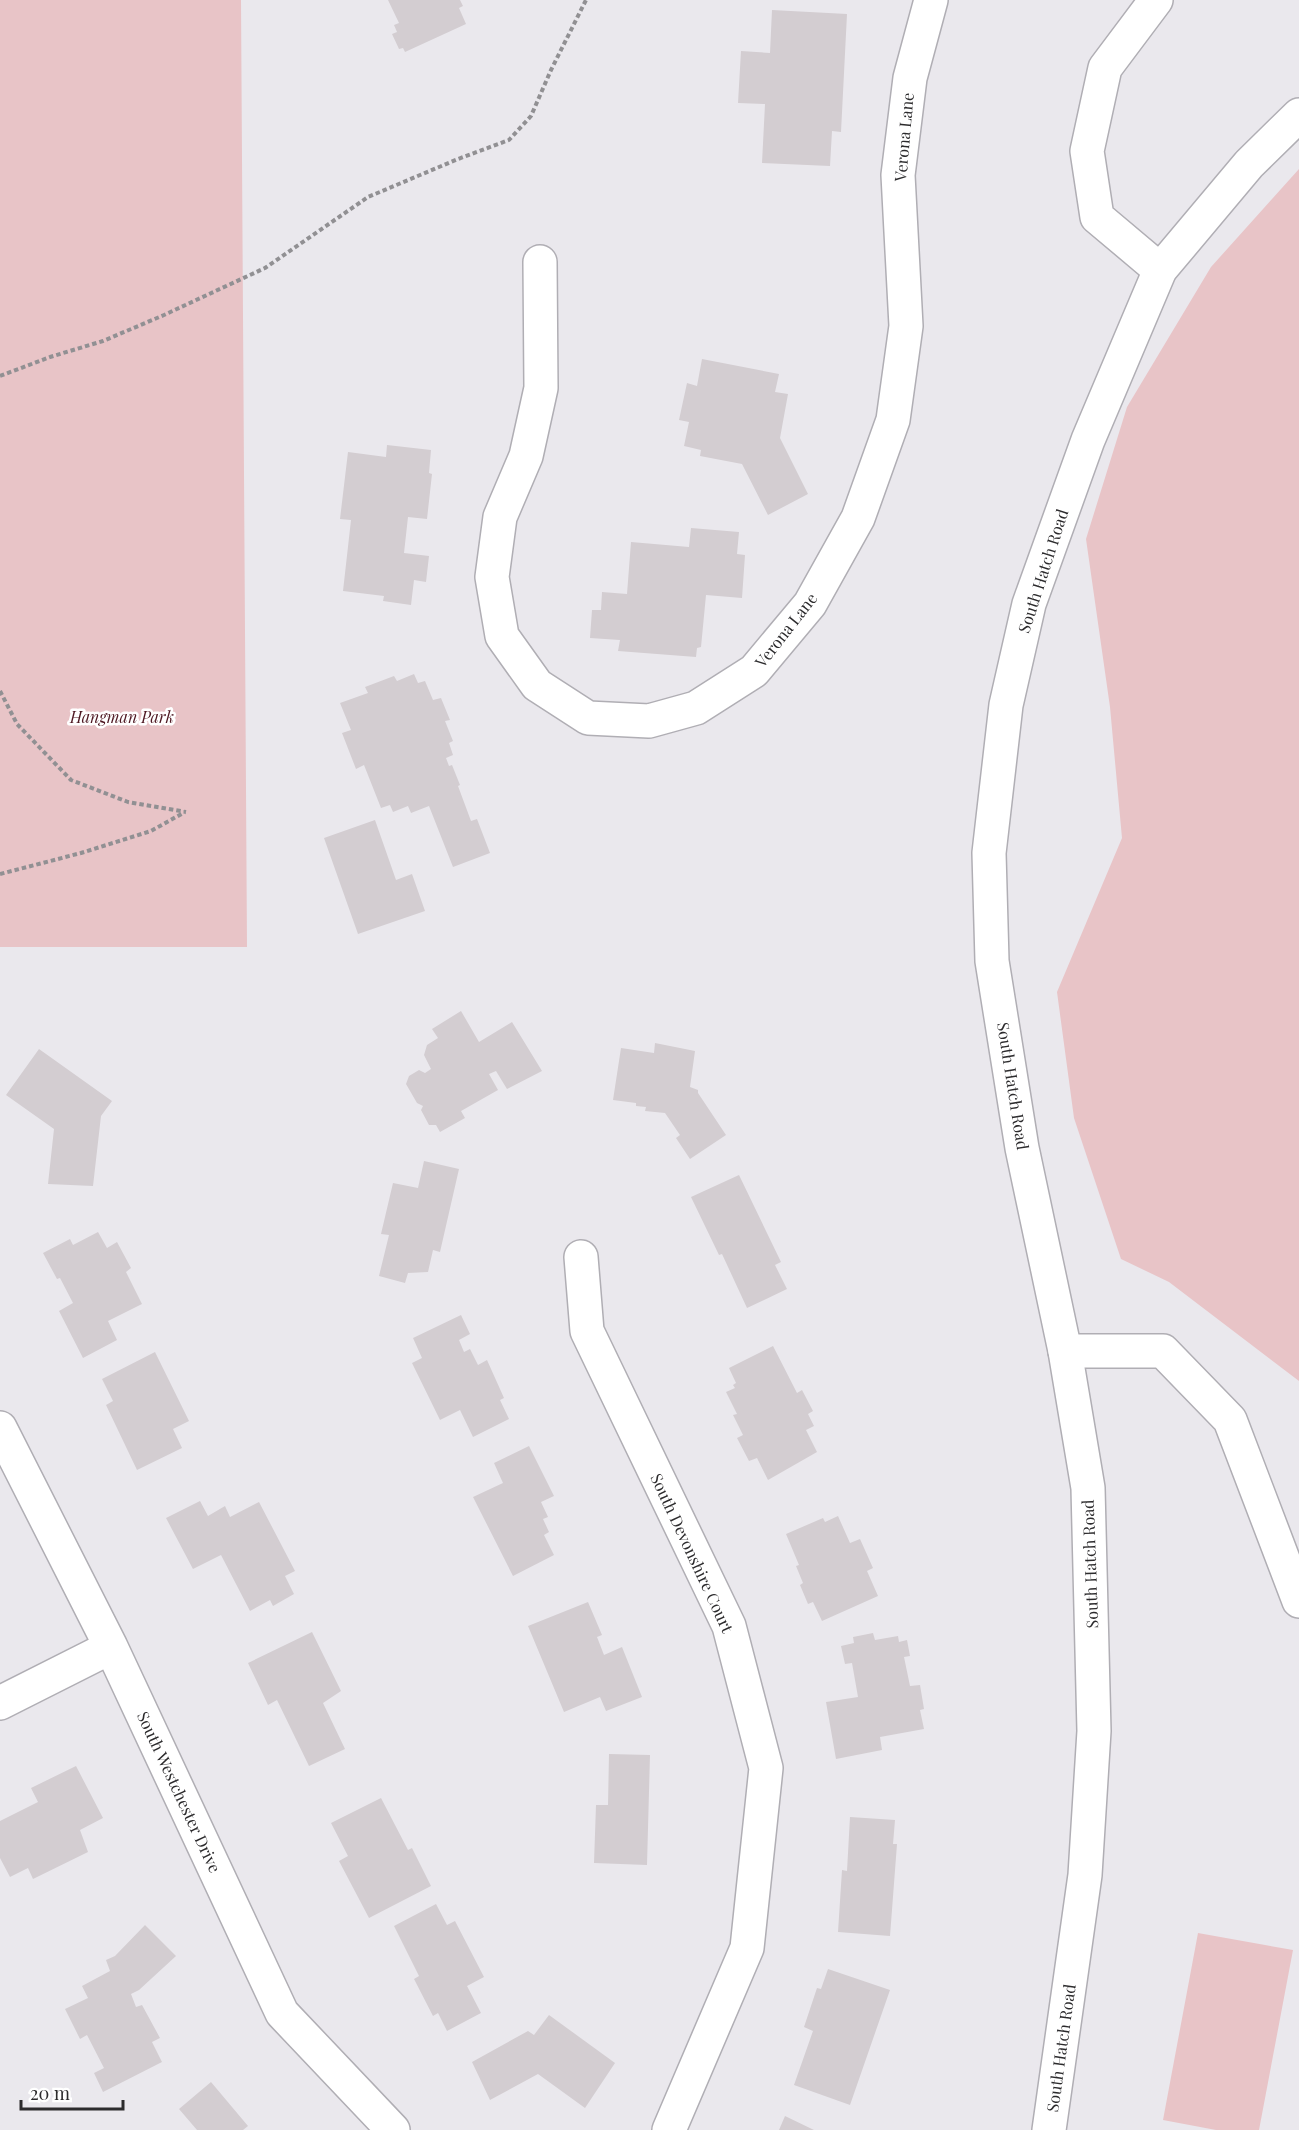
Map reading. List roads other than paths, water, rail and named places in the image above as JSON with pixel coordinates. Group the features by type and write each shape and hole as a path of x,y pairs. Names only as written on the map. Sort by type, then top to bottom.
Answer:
{"street":[{"name":"Verona Lane","path":"540,262 541,388 526,456 500,518 492,577 502,636 537,685 588,718 649,721 696,708 754,671 810,604 858,518 893,420 906,326 898,175 910,78 931,0"},
{"path":"1156,0 1106,68 1087,151 1097,217 1160,270"},
{"name":"South Hatch Road","path":"1049,2130 1085,1875 1094,1731 1088,1488 1065,1351 1022,1148 993,961 989,853 1006,705 1029,604 1088,440 1160,270 1249,164 1299,115"},
{"name":"South Devonshire Court","path":"581,1257 587,1331 729,1626 766,1768 747,1948 669,2130"},
{"path":"1065,1351 1163,1351 1230,1420 1299,1601"},
{"name":"South Westchester Drive","path":"0,1428 111,1647 282,2013 393,2130"},
{"path":"0,1703 111,1647"}],"park label":[{"name":"Hangman Park","path":"122,717"}]}
